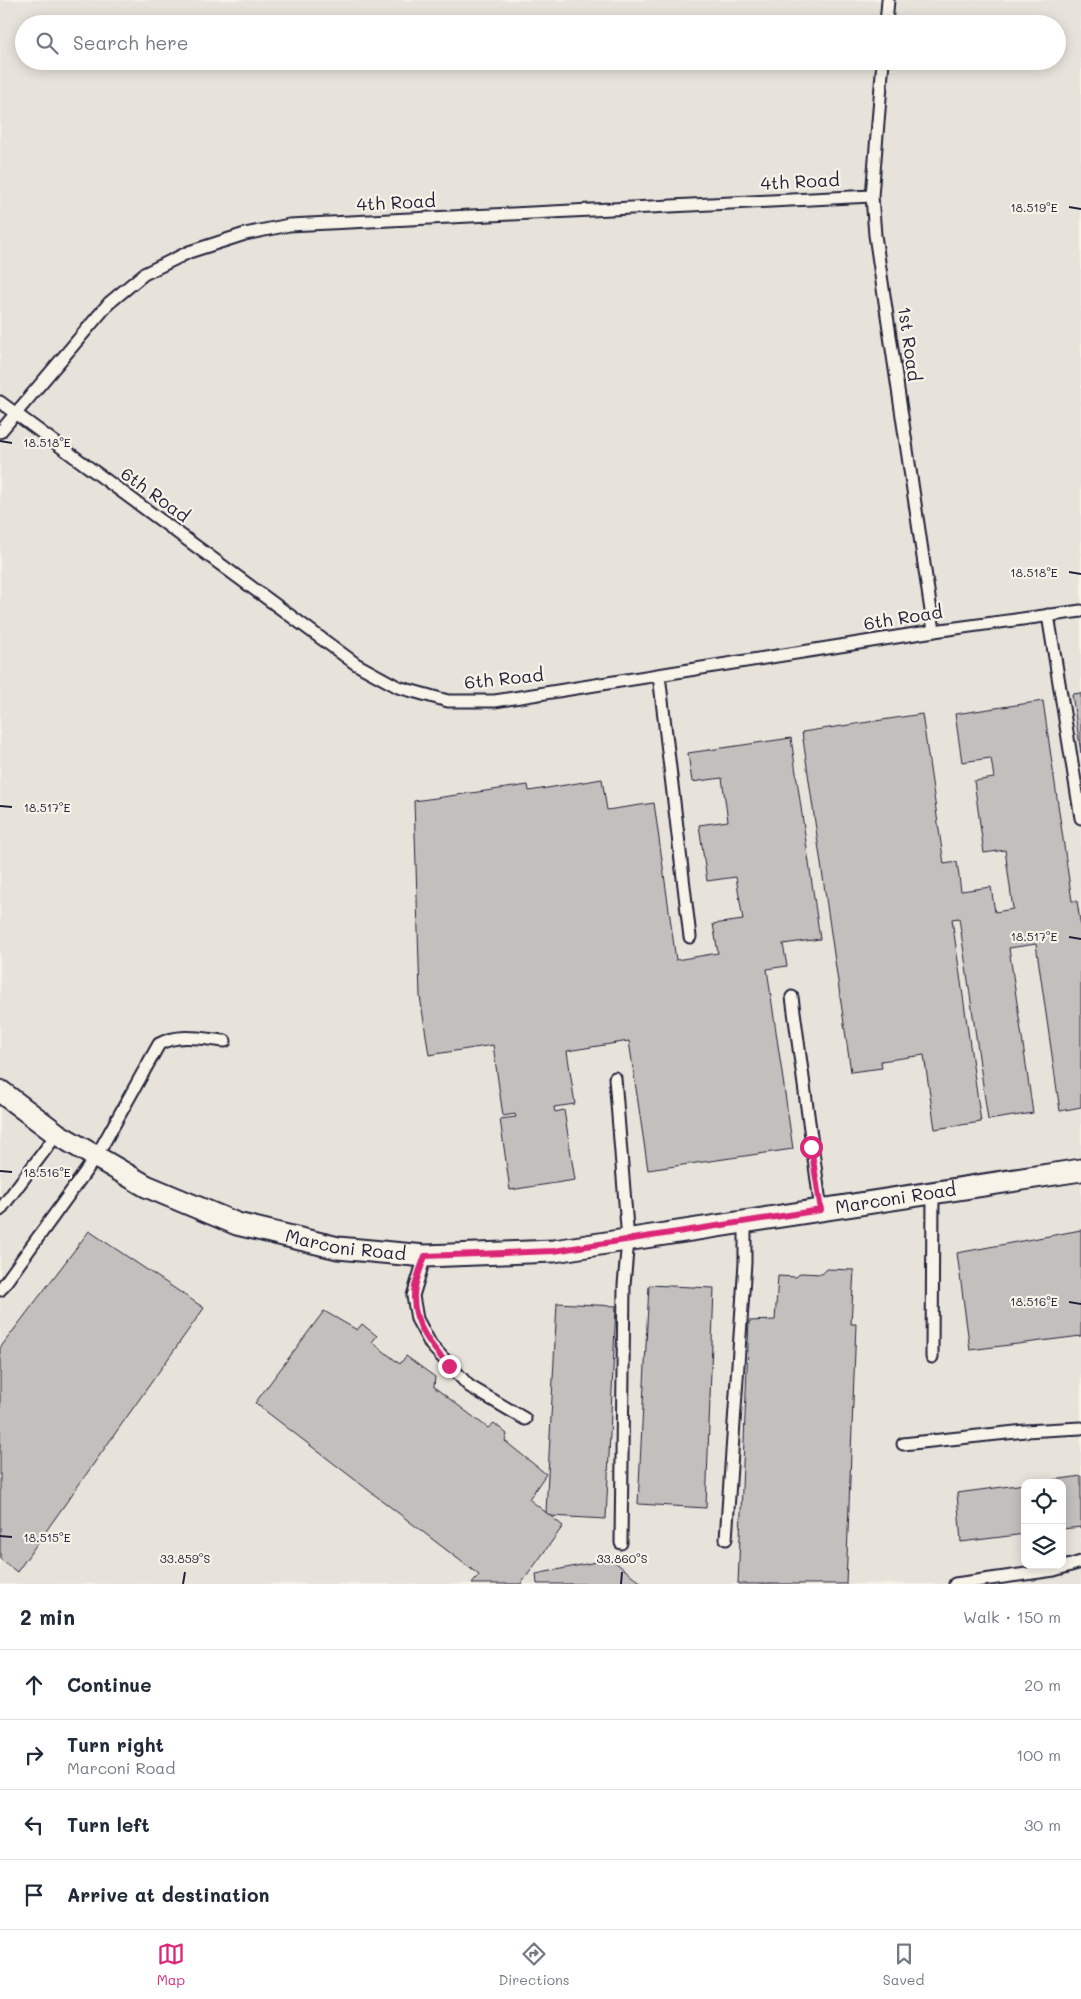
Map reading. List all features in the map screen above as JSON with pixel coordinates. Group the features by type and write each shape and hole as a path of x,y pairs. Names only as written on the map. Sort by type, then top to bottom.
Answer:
{"street":[{"name":"Marconi Road","path":"0,1092 57,1134 146,1186 237,1224 338,1248 425,1256 554,1251 1081,1170"}],"lane":[{"path":"887,15 888,0"},
{"name":"1st Road","path":"882,70 872,196 877,245 934,631"},
{"name":"4th Road","path":"0,432 14,413 109,303 144,274 189,252 245,234 289,225 872,196"},
{"name":"6th Road","path":"0,402 356,664 398,687 448,701 495,701 934,631 1081,611"},
{"path":"1048,615 1081,818"},
{"path":"659,675 690,937"},
{"path":"792,996 821,1210"},
{"path":"0,1290 96,1157 159,1044 169,1039 182,1037 225,1041"},
{"path":"615,1078 628,1240 624,1285 622,1543"},
{"path":"0,1210 57,1134"},
{"path":"932,1358 933,1193"},
{"path":"726,1539 745,1222"},
{"path":"425,1256 413,1296 417,1319 431,1345 468,1386 525,1419"},
{"path":"903,1444 1025,1430 1081,1428"},
{"path":"955,1584 1054,1570 1081,1562"}],"shaded area":[{"path":"0,0 1081,0 1081,1584 0,1584"}],"building":[{"path":"1081,693 1081,753 1072,694"},
{"path":"1043,701 1072,901 1077,901 1081,928 1081,1107 1060,1111 1036,944 1009,948 1033,1113 988,1120 959,918 952,919 981,1122 935,1129 924,1055 881,1061 882,1068 851,1072 802,732 922,714 944,864 957,862 961,891 991,887 995,912 1013,909 1005,850 984,853 974,781 994,778 991,758 962,762 955,714"},
{"path":"791,738 820,939 783,944 787,966 767,969 793,1149 648,1170 629,1041 567,1051 575,1104 554,1107 555,1112 564,1110 575,1180 510,1190 500,1119 516,1117 515,1114 503,1116 493,1045 429,1055 420,996 414,801 528,785 529,791 602,779 607,810 654,803 676,960 718,953 713,924 743,920 736,877 707,881 699,825 728,821 722,778 692,782 688,753"},
{"path":"1081,1230 1081,1336 970,1350 957,1253"},
{"path":"89,1231 204,1308 17,1572 0,1559 0,1348"},
{"path":"827,1269 854,1270 851,1324 856,1324 846,1584 738,1584 749,1321 775,1320 778,1276 796,1277 801,1273 822,1274"},
{"path":"649,1285 714,1288 706,1508 638,1504"},
{"path":"557,1303 616,1306 606,1519 550,1516 546,1512"},
{"path":"324,1311 357,1330 362,1324 377,1336 372,1342 400,1364 406,1356 435,1377 434,1387 488,1428 494,1423 507,1434 505,1441 546,1474 529,1499 563,1526 521,1584 472,1584 479,1575 255,1403"},
{"path":"1081,1476 1081,1527 1066,1529 1066,1479 1060,1479"},
{"path":"1021,1485 1021,1534 961,1542 957,1493"},
{"path":"611,1559 643,1584 537,1584 536,1574"}],"route":[{"path":"449,1366 431,1345 417,1319 413,1296 425,1256 554,1251 821,1210 811,1147"}]}
